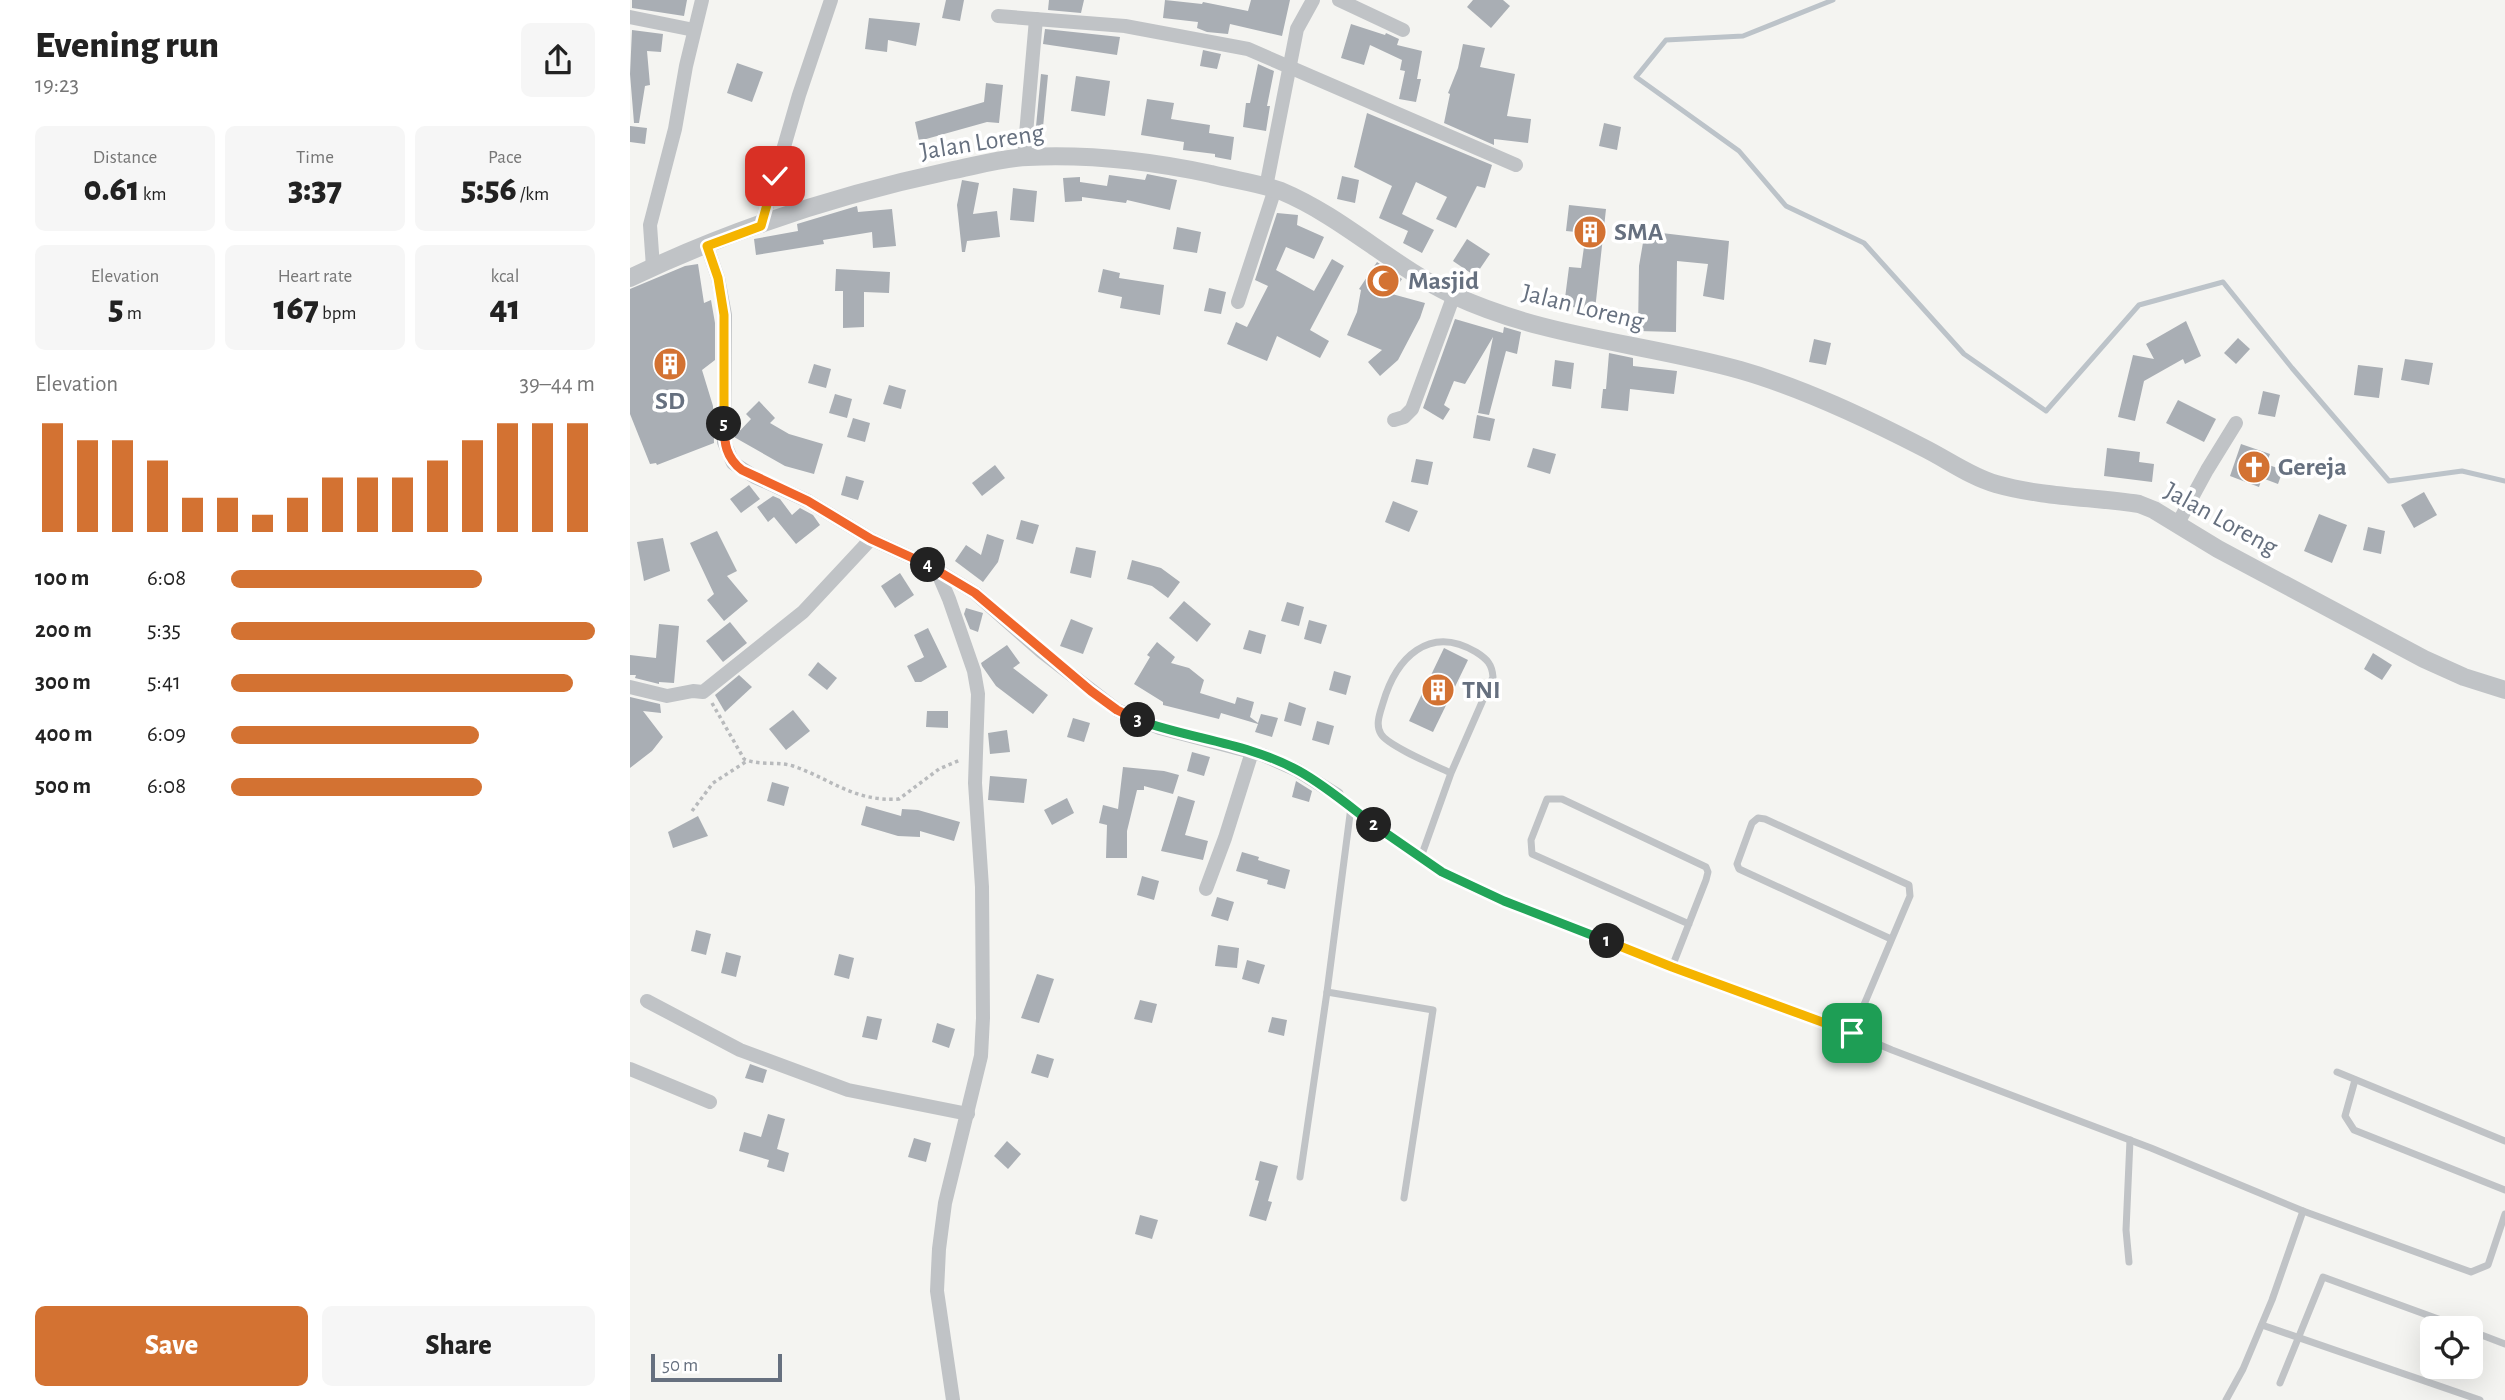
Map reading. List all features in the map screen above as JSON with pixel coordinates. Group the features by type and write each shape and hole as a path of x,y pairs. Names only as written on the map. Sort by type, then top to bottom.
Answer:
{"street":[{"path":"653,267 650,225 675,129 702,0"},
{"path":"761,226 799,95 831,0"},
{"path":"1238,302 1271,188 1297,29 1313,0"},
{"path":"1339,0 1403,30"},
{"path":"998,16 1125,26 1248,49 1516,164"},
{"path":"630,17 694,30"},
{"path":"1024,157 1036,19"},
{"name":"Jalan Loreng","path":"630,278 761,226 907,180 1024,157 1096,157 1158,163 1271,188 1322,212 1391,258 1454,295 1527,322 1597,341 1742,371 1810,396 1881,427 1993,484 2139,504 2154,510 2218,550 2424,659 2464,677 2505,690"},
{"path":"707,246 718,278 724,315 724,442 733,463 742,470 808,501 871,539 930,566 975,593 1051,660 1117,710 1160,728 1252,752 1297,770 1337,795"},
{"path":"1394,420 1404,417 1412,409 1454,295"},
{"path":"2177,525 2236,423"},
{"path":"630,687 667,696 703,692 803,612 871,539"},
{"path":"930,566 940,578 950,599 974,671 978,694 975,783 982,887 981,1056 945,1203 937,1291 953,1400"},
{"path":"1206,889 1226,838 1252,752"},
{"path":"647,1000 740,1050 848,1090 968,1114"},
{"path":"630,1069 710,1102"}],"lane":[{"path":"1421,857 1451,773 1493,677 1493,668 1488,660 1458,643 1443,641 1421,646 1404,659 1391,681 1378,726 1381,735 1390,743 1451,773"},
{"path":"1337,795 1380,830 1442,872 1504,901 2130,1140 2303,1211 2471,1272 2488,1265 2505,1214"},
{"path":"1672,967 1689,924 1708,872 1702,863 1562,799 1547,799 1531,840 1532,854 1689,924"},
{"path":"1300,1177 1351,807"},
{"path":"1852,1033 1910,895 1910,890 1905,881 1765,819 1758,818 1752,823 1737,864 1739,869 1891,939"},
{"path":"1327,992 1433,1010 1404,1198"},
{"path":"2337,1072 2505,1141"},
{"path":"2355,1080 2345,1116 2354,1130 2505,1190"},
{"path":"2129,1262 2126,1230 2130,1140"},
{"path":"2225,1400 2243,1369 2262,1325 2303,1211"},
{"path":"2280,1383 2323,1277 2430,1316"},
{"path":"2262,1325 2459,1396 2480,1400"},
{"path":"2483,1336 2505,1344"}],"path":[{"path":"703,692 741,757 747,761 793,766 840,789 888,800 899,799 939,769 975,755"},
{"path":"692,811 713,783 747,761"}],"building":[{"path":"632,0 687,0 684,16 632,8"},
{"path":"946,0 964,0 960,21 942,18"},
{"path":"1049,0 1084,0 1081,13 1048,10"},
{"path":"1165,0 1203,2 1248,11 1251,0 1290,0 1282,36 1230,24 1228,34 1207,32 1197,28 1198,22 1163,18"},
{"path":"1473,0 1503,0 1510,6 1491,28 1467,7"},
{"path":"869,18 920,23 916,46 888,40 887,52 865,49"},
{"path":"1351,24 1385,35 1386,33 1399,39 1397,45 1422,51 1417,79 1421,79 1416,102 1399,99 1405,71 1400,70 1402,60 1370,45 1364,65 1341,58"},
{"path":"1045,29 1120,37 1117,55 1043,44"},
{"path":"632,30 663,34 661,52 647,51 650,85 645,86 639,123 634,123 630,74"},
{"path":"1463,44 1485,48 1480,67 1515,74 1507,116 1531,119 1528,143 1494,139 1494,145 1444,123 1450,94 1448,93 1458,68"},
{"path":"1203,50 1221,54 1217,69 1200,66"},
{"path":"737,63 763,72 752,102 727,93"},
{"path":"1258,64 1274,71 1267,106 1270,106 1266,131 1243,127 1246,103 1250,103"},
{"path":"1041,74 1048,75 1042,138 1035,137"},
{"path":"1076,76 1110,81 1105,116 1071,111"},
{"path":"986,83 1003,85 999,123 987,122 919,141 915,122 984,102"},
{"path":"1147,99 1174,103 1171,119 1210,125 1209,133 1234,137 1231,160 1215,157 1215,154 1183,150 1184,142 1141,135"},
{"path":"1367,113 1492,165 1485,188 1477,186 1456,228 1436,219 1447,197 1416,182 1402,214 1434,230 1422,253 1403,243 1408,231 1379,218 1392,186 1354,167"},
{"path":"1604,123 1621,127 1617,150 1599,146"},
{"path":"630,126 647,128 645,144 630,142"},
{"path":"1147,174 1177,180 1170,210 1127,200 1126,203 1082,197 1082,201 1065,202 1063,178 1080,177 1080,182 1107,186 1109,175 1145,180"},
{"path":"1342,176 1359,180 1355,203 1337,199"},
{"path":"962,180 979,183 973,214 997,211 1000,237 967,241 965,252 962,252 957,205"},
{"path":"1013,188 1037,191 1034,222 1010,220"},
{"path":"1569,205 1606,209 1595,310 1564,306 1569,267 1581,268 1586,233 1566,231"},
{"path":"857,206 858,212 892,209 896,246 873,248 872,232 823,240 824,244 756,255 754,239 798,231 797,224"},
{"path":"1277,213 1298,215 1297,225 1324,237 1314,259 1286,247 1276,270 1314,291 1332,259 1344,266 1310,330 1329,341 1320,358 1277,336 1267,361 1227,344 1236,322 1247,327 1268,286 1255,280"},
{"path":"1177,227 1201,232 1197,253 1173,249"},
{"path":"1645,231 1729,241 1724,300 1703,296 1708,264 1677,261 1676,332 1638,331 1639,266"},
{"path":"1467,239 1490,254 1475,276 1453,261"},
{"path":"1377,262 1402,279 1392,294 1425,303 1398,360 1380,376 1368,362 1382,350 1347,335 1357,312 1359,289"},
{"name":"SD","path":"698,264 704,303 711,300 715,323 715,360 702,370 713,406 714,443 657,465 650,464 630,414 630,289 685,266"},
{"path":"836,269 890,272 889,293 864,292 864,327 843,328 843,291 835,291"},
{"path":"1103,269 1120,273 1119,278 1164,285 1160,315 1120,308 1122,297 1098,292"},
{"path":"1209,288 1226,292 1221,314 1204,311"},
{"path":"1455,319 1503,333 1504,327 1521,332 1517,354 1506,351 1489,415 1478,413 1493,337 1465,384 1454,381 1444,405 1450,409 1443,420 1423,408"},
{"path":"2186,321 2201,356 2185,364 2183,359 2144,381 2135,421 2118,417 2133,355 2154,359 2146,344"},
{"path":"2238,338 2250,349 2236,364 2224,353"},
{"path":"1814,339 1831,343 1826,365 1809,362"},
{"path":"1609,353 1633,358 1633,366 1677,371 1674,394 1630,389 1628,411 1601,408 1603,389 1606,389"},
{"path":"2405,359 2433,363 2429,385 2401,380"},
{"path":"1555,360 1574,363 1571,389 1552,386"},
{"path":"814,364 831,369 826,388 808,383"},
{"path":"2358,365 2383,368 2379,398 2354,395"},
{"path":"889,385 906,390 901,409 883,404"},
{"path":"2263,391 2280,395 2275,417 2258,414"},
{"path":"835,394 852,399 847,418 829,413"},
{"path":"2178,400 2216,419 2204,442 2166,423"},
{"path":"759,401 775,418 770,423 789,434 823,444 814,474 785,466 734,437 751,419 746,414"},
{"path":"1477,415 1495,419 1490,441 1473,438"},
{"path":"853,418 870,423 865,442 847,437"},
{"name":"Gereja","path":"2241,444 2270,454 2266,464 2283,470 2278,484 2262,478 2259,487 2230,476"},
{"path":"1533,448 1556,454 1550,474 1527,467"},
{"path":"2107,448 2140,452 2139,462 2154,464 2152,482 2104,476"},
{"path":"1416,459 1433,462 1428,485 1411,482"},
{"path":"995,465 1005,478 982,496 972,483"},
{"path":"846,476 864,481 858,500 841,495"},
{"path":"749,485 760,499 741,513 730,499"},
{"path":"2424,492 2437,515 2414,528 2401,505"},
{"path":"773,496 780,499 792,515 800,508 813,515 820,525 796,544 774,517 768,522 757,507"},
{"path":"1393,501 1418,511 1409,532 1385,522"},
{"path":"2319,514 2347,525 2332,563 2304,551"},
{"path":"1021,520 1039,525 1033,544 1016,539"},
{"path":"2368,527 2385,531 2381,554 2363,550"},
{"path":"717,531 737,571 727,576 748,601 724,621 707,600 714,594 690,543"},
{"path":"987,534 1004,540 998,562 983,582 955,561 966,545 981,555"},
{"path":"663,538 670,571 644,581 637,542"},
{"path":"1076,547 1096,551 1091,578 1070,573"},
{"path":"1132,560 1161,568 1180,582 1168,598 1152,586 1127,579"},
{"path":"900,573 914,595 895,608 881,586"},
{"path":"1184,601 1211,624 1197,642 1169,618"},
{"path":"1287,602 1304,607 1299,626 1281,621"},
{"path":"966,608 983,613 978,632 970,629 964,614"},
{"path":"1071,619 1093,628 1083,654 1060,646"},
{"path":"1309,620 1327,625 1321,644 1304,639"},
{"path":"730,622 747,643 723,662 706,641"},
{"path":"659,624 679,626 674,683 659,684 630,675 630,655 656,658"},
{"path":"928,628 947,667 921,682 915,682 907,666 924,657 914,635"},
{"path":"1249,630 1266,635 1261,654 1243,649"},
{"path":"1157,642 1175,657 1171,663 1189,668 1204,680 1200,693 1235,704 1237,697 1254,702 1250,717 1258,723 1261,714 1278,718 1272,737 1255,732 1258,724 1221,713 1219,719 1163,705 1163,702 1134,684 1150,657 1147,655"},
{"path":"1007,645 1020,663 1013,668 1048,695 1033,714 996,686 982,666 981,663"},
{"name":"TNI","path":"1444,648 1468,660 1433,732 1409,721"},
{"path":"2373,653 2392,665 2382,680 2364,669"},
{"path":"818,662 837,678 827,690 808,675"},
{"path":"1334,671 1351,676 1346,695 1329,690"},
{"path":"739,675 752,687 725,712 715,695"},
{"path":"630,697 660,704 661,713 643,711 663,737 652,751 630,768"},
{"path":"1289,702 1306,708 1301,726 1284,721"},
{"path":"793,710 810,731 786,750 769,729"},
{"path":"927,711 948,711 948,728 926,727"},
{"path":"1073,718 1090,723 1084,742 1067,737"},
{"path":"1317,721 1334,726 1329,745 1312,740"},
{"path":"1007,730 1010,752 990,754 988,733"},
{"path":"1192,752 1210,757 1204,776 1187,771"},
{"path":"1123,767 1179,775 1173,794 1144,786 1144,790 1137,790 1127,831 1127,858 1106,858 1107,825 1099,823 1103,805 1118,809"},
{"path":"990,776 1027,779 1024,803 988,800"},
{"path":"1296,781 1312,791 1309,802 1292,797"},
{"path":"772,782 789,787 784,806 767,801"},
{"path":"1178,796 1195,801 1185,835 1208,841 1203,860 1161,851"},
{"path":"1067,798 1074,813 1052,825 1044,810"},
{"path":"866,806 901,816 902,809 918,810 960,822 954,841 920,831 920,837 898,836 861,825"},
{"path":"698,816 708,836 673,848 668,832"},
{"path":"1242,852 1290,870 1285,889 1267,884 1268,880 1236,871"},
{"path":"1142,876 1159,881 1154,900 1137,895"},
{"path":"1217,897 1234,902 1228,921 1211,916"},
{"path":"696,930 711,934 706,955 691,951"},
{"path":"1218,945 1239,948 1237,968 1215,966"},
{"path":"726,952 741,956 736,977 721,973"},
{"path":"839,954 854,958 849,979 834,975"},
{"path":"1247,960 1265,965 1259,984 1242,979"},
{"path":"1037,974 1054,979 1039,1023 1021,1018"},
{"path":"1140,1000 1157,1004 1152,1023 1134,1019"},
{"path":"867,1016 882,1019 877,1040 862,1037"},
{"path":"1272,1017 1287,1020 1284,1036 1268,1032"},
{"path":"937,1023 955,1029 949,1048 932,1042"},
{"path":"1037,1054 1054,1059 1048,1078 1031,1073"},
{"path":"750,1064 767,1070 763,1083 745,1078"},
{"path":"768,1114 785,1119 777,1149 789,1153 784,1172 767,1167 769,1160 739,1151 744,1132 761,1137"},
{"path":"914,1138 931,1143 926,1162 908,1157"},
{"path":"1007,1141 1021,1154 1008,1169 994,1156"},
{"path":"1260,1161 1278,1166 1268,1201 1272,1202 1266,1221 1249,1216 1259,1181 1255,1180"},
{"path":"1140,1215 1158,1220 1152,1239 1135,1234"}],"waterway":[{"path":"1833,0 1743,36 1666,40 1636,77 1739,151 1786,206 1864,243 1964,354 2046,411 2139,305 2223,282 2292,368 2389,481 2462,471 2505,481"}],"place":[{"name":"SMA","path":"1590,232"},
{"name":"Masjid","path":"1383,281"},
{"name":"SD","path":"670,364"},
{"name":"Gereja","path":"2254,467"},
{"name":"TNI","path":"1438,690"}],"route":[{"path":"775,176 761,226 707,246 718,278 724,315 724,442 733,463 755,477 808,501 871,539 930,566 975,593 1042,652 1117,710 1160,728 1263,755 1297,770 1337,795 1380,830 1442,872 1504,901 1672,967 1852,1033"}]}
